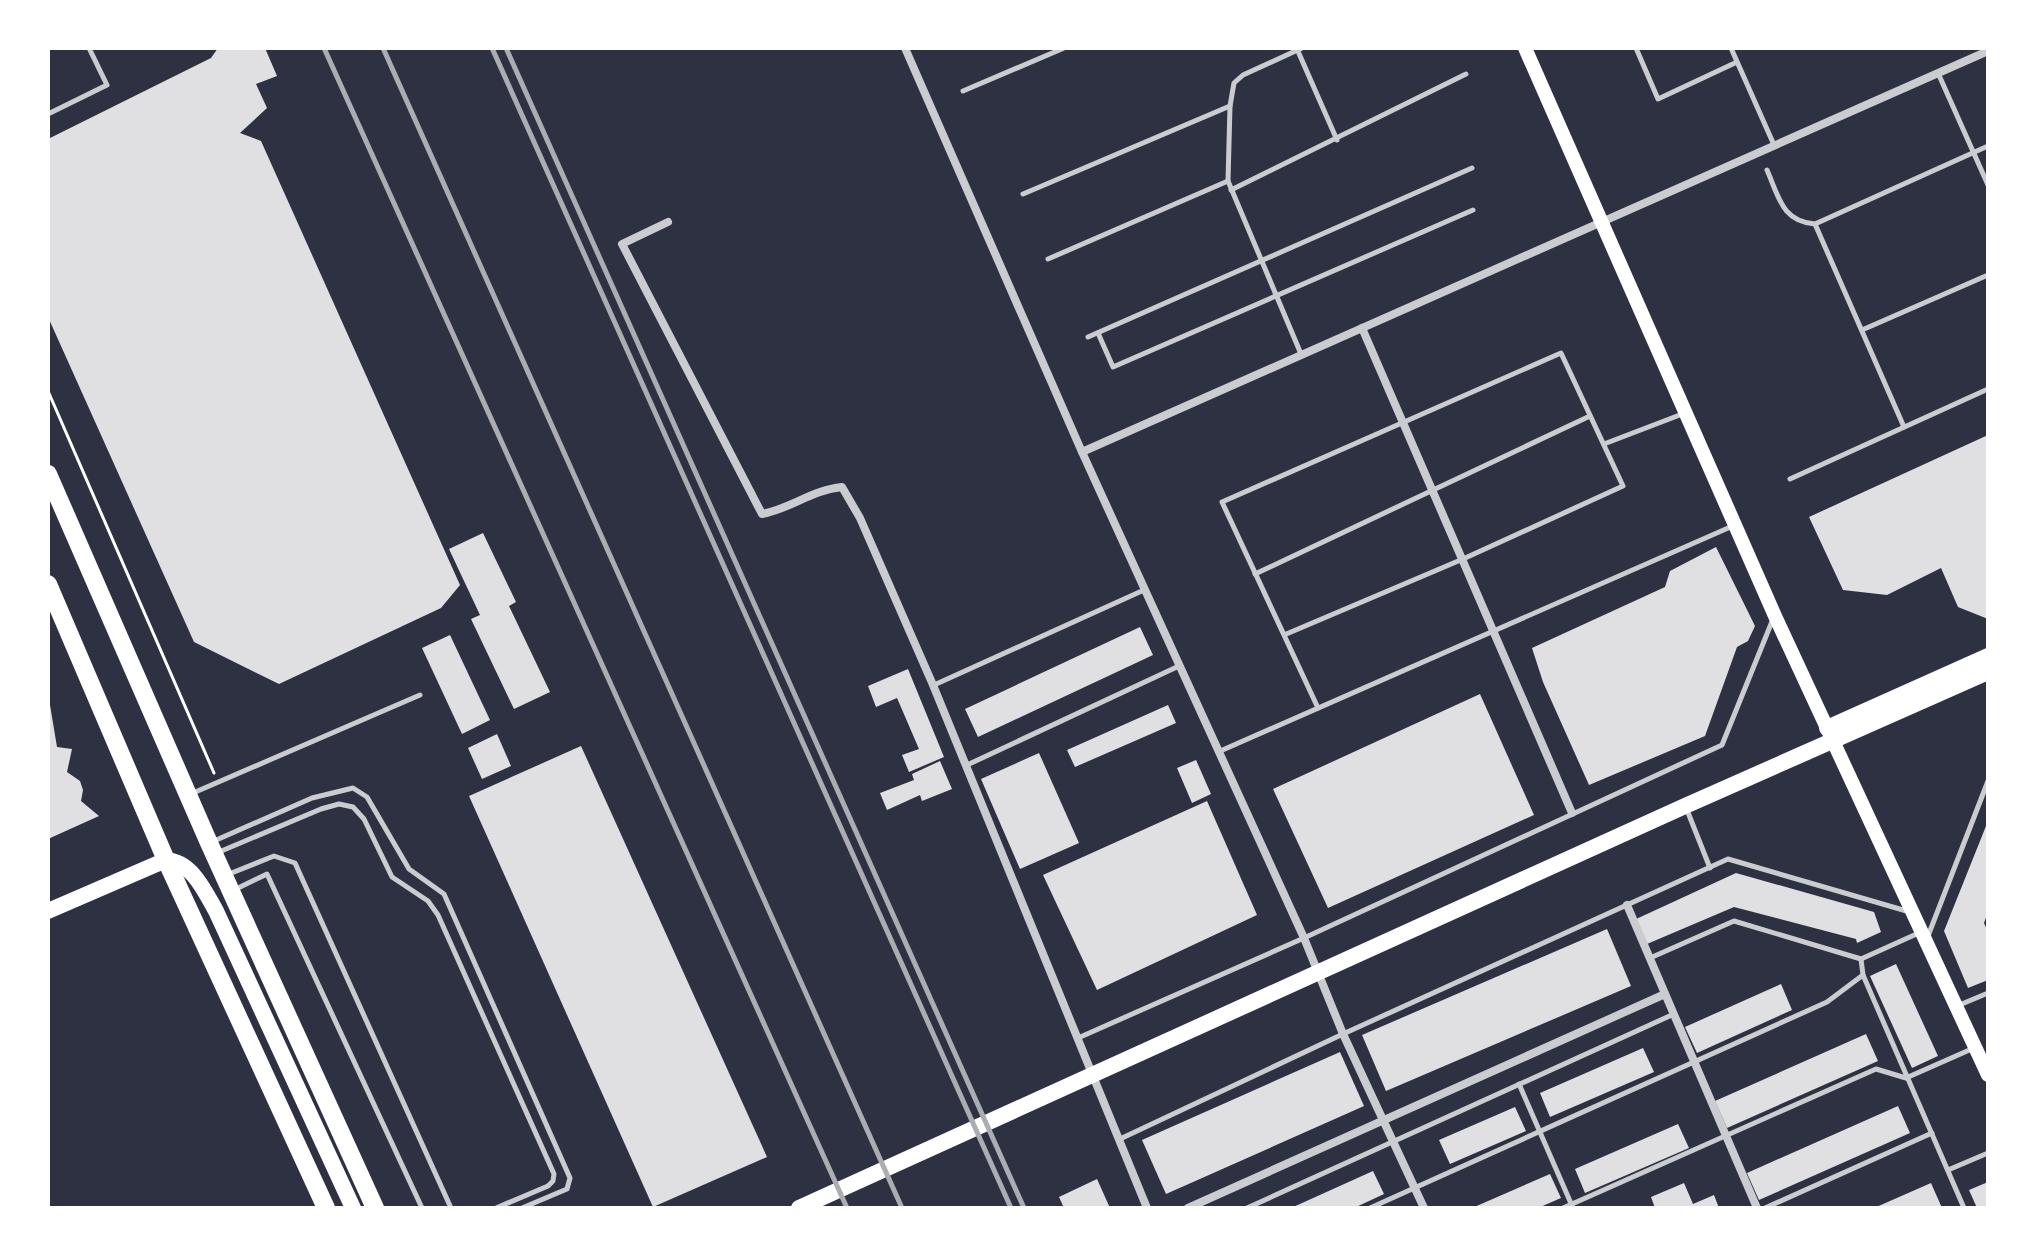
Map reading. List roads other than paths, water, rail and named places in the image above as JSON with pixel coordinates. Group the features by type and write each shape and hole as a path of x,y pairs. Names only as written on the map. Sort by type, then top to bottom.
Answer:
{"highway":[{"path":"48,474 188,795 375,1208"},
{"path":"48,584 166,860 326,1208"}],"main road":[{"path":"1526,48 1775,616 1988,1075"},
{"path":"799,1208 1685,806 1988,656"},
{"path":"1830,734 1988,672"},
{"path":"48,911 166,860 177,861 186,867 216,911 353,1208"}],"street":[{"path":"905,48 1082,452 1424,1208"},
{"path":"1082,452 1988,51"},
{"path":"668,222 622,244 762,514 777,511 825,489 842,487 860,518 933,685 1147,1208"},
{"path":"1362,328 1572,813"},
{"path":"1627,905 1757,1208"},
{"path":"1188,1208 1665,994"}],"lane":[{"path":"48,114 107,85 89,48"},
{"path":"963,91 1064,48"},
{"path":"1636,48 1658,99 1737,62"},
{"path":"1731,48 1775,146"},
{"path":"1302,355 1228,181 1230,106 1234,83 1243,75 1299,49 1337,140"},
{"path":"1938,73 1988,185"},
{"path":"1231,190 1466,74"},
{"path":"1023,194 1230,106"},
{"path":"1767,170 1787,213 1799,223 1815,224 1988,146"},
{"path":"1088,337 1472,168"},
{"path":"1048,259 1228,181"},
{"path":"1098,333 1113,367 1473,210"},
{"path":"1815,224 1904,427"},
{"path":"1862,330 1988,275"},
{"path":"1284,635 1463,559 1623,486 1561,353 1222,502 1318,708"},
{"path":"1790,479 1988,389"},
{"path":"1604,444 1686,412"},
{"path":"1255,574 1590,416"},
{"path":"1218,752 1736,525"},
{"path":"933,685 1144,590"},
{"path":"1078,1038 1304,938 1722,745 1775,616"},
{"path":"966,766 1179,666"},
{"path":"188,795 420,695"},
{"path":"1650,958 1734,921 1861,959 1924,936 1988,781"},
{"path":"212,848 312,798 353,788 367,797 409,869 444,894 570,1178 567,1189 522,1208"},
{"path":"212,848 339,804 353,807 364,819 392,877 428,901 438,915 554,1174 548,1186 496,1208"},
{"path":"1685,806 1710,868"},
{"path":"228,883 274,856 295,863 451,1208"},
{"path":"1120,1139 1728,859 1914,913"},
{"path":"228,883 267,874 422,1208"},
{"path":"1861,959 1863,975 1964,1208"},
{"path":"1370,1208 1827,1002 1863,975"},
{"path":"1956,1006 1988,993"},
{"path":"1247,1208 1674,1014"},
{"path":"1563,1208 1876,1069 1906,1078 1975,1047"},
{"path":"1519,1084 1572,1206"},
{"path":"1765,1208 1932,1133"},
{"path":"1948,1170 1988,1153"}],"railway":[{"path":"324,48 847,1208"},
{"path":"383,48 902,1208"},
{"path":"492,48 1011,1208"},
{"path":"506,48 1024,1208"}]}
